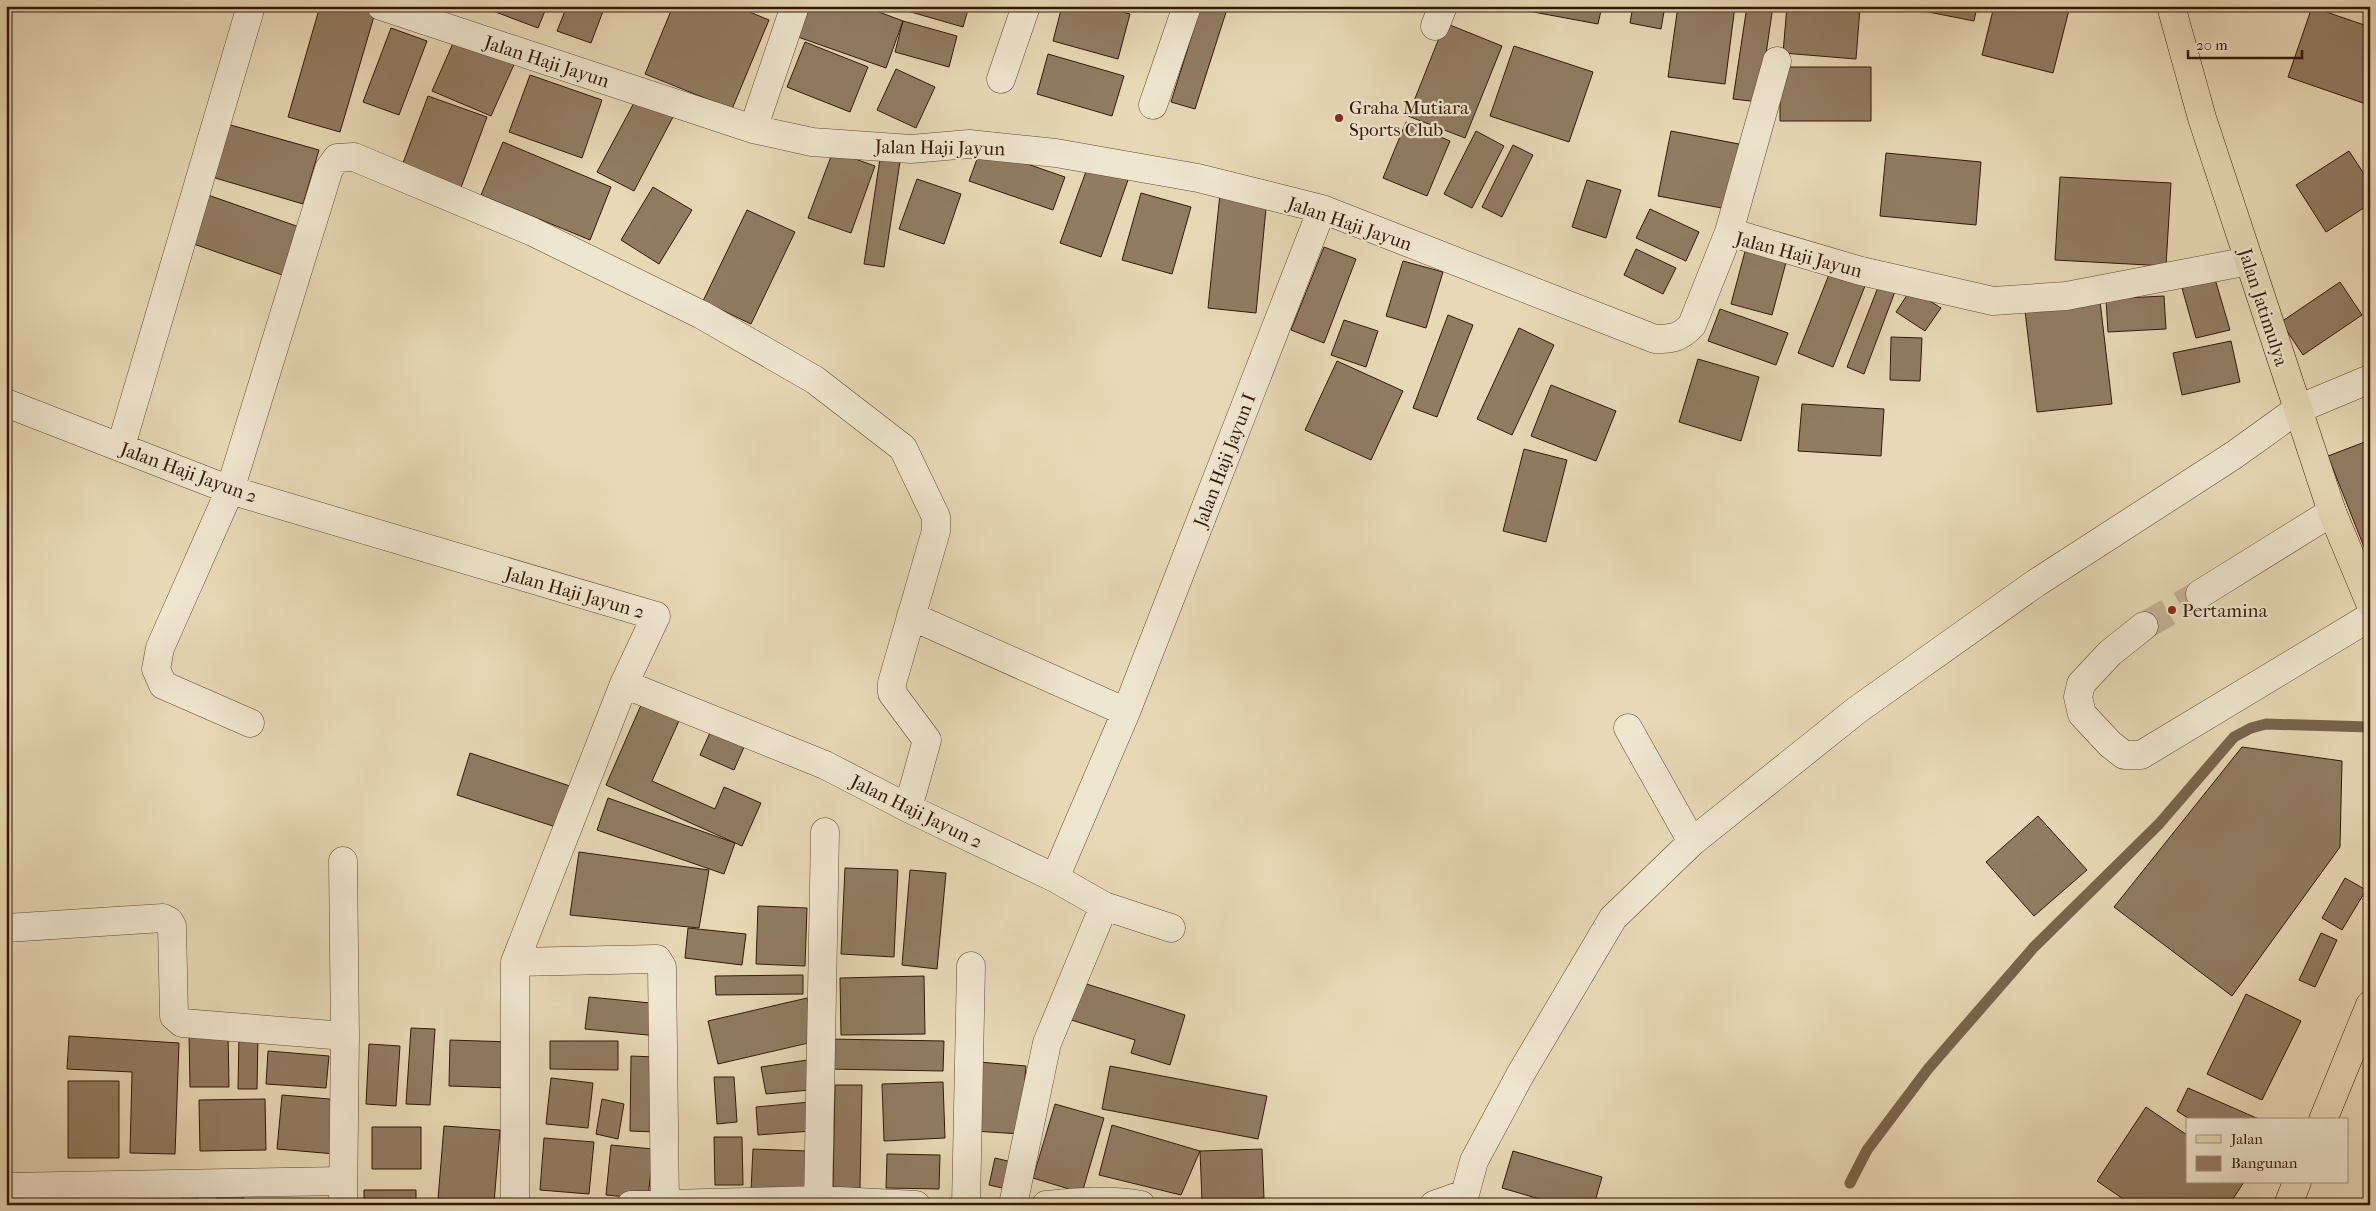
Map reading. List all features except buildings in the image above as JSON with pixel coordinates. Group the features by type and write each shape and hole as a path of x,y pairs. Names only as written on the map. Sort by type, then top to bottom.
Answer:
{"main road":[{"name":"Jalan Jatimulya","path":"2171,6 2202,118 2332,512 2370,603"},
{"path":"2324,1118 2370,1005"},
{"path":"2288,1205 2296,1184"}],"street":[{"path":"121,446 251,6"},
{"name":"Jalan Haji Jayun","path":"381,6 753,129 812,142 912,149 969,144 1056,153 1198,178 1322,209 1655,339 1671,339 1682,336 1692,325 1729,232 1861,270 1993,301 2066,296 2249,261"},
{"path":"753,129 795,6"},
{"path":"1001,79 1026,6"},
{"path":"1153,106 1187,6"},
{"path":"1729,232 1777,61"},
{"path":"250,723 163,685 156,669 160,648 230,490 329,169 337,158 354,157 533,232 702,315 815,380 903,448 936,517 936,531 892,683 892,693 927,740 908,808"},
{"name":"Jalan Haji Jayun I","path":"1055,878 1126,712 1322,209"},
{"path":"1434,1205 1466,1194 1474,1161 1520,1075 1613,918 1692,842 1866,704 2036,582 2234,455 2298,409 2370,379"},
{"name":"Jalan Haji Jayun 2","path":"6,403 121,446 230,490 656,616 624,684 825,765 908,808 1055,878 1104,906 1171,928"},
{"path":"2200,594 2332,512"},
{"path":"912,616 1126,712"},
{"path":"2144,626 2104,659 2081,684 2078,697 2082,714 2110,744 2124,754 2141,755 2370,617"},
{"path":"515,1205 514,962 624,684"},
{"path":"1628,728 1692,842"},
{"path":"818,1202 825,832"},
{"path":"6,1187 343,1193 345,1036 343,861"},
{"path":"1013,1205 1047,1043 1104,906"},
{"path":"6,928 163,918 169,921 172,926 174,1016 182,1023 345,1036"},
{"path":"514,962 657,959 660,962 662,967 665,1204"},
{"path":"966,1205 970,966"},
{"path":"631,1205 818,1202 916,1205"},
{"path":"1046,1205 1122,1202 1141,1205"}],"waterway":[{"path":"1850,1183 1867,1150 1928,1069 2034,947 2159,824 2234,737 2251,728 2266,724 2370,727"}],"tunnel":[{"path":"2144,626 2200,594"}],"place":[{"name":"Graha Mutiara Sports Club","path":"1339,118"},
{"name":"Pertamina","path":"2172,610"}]}
